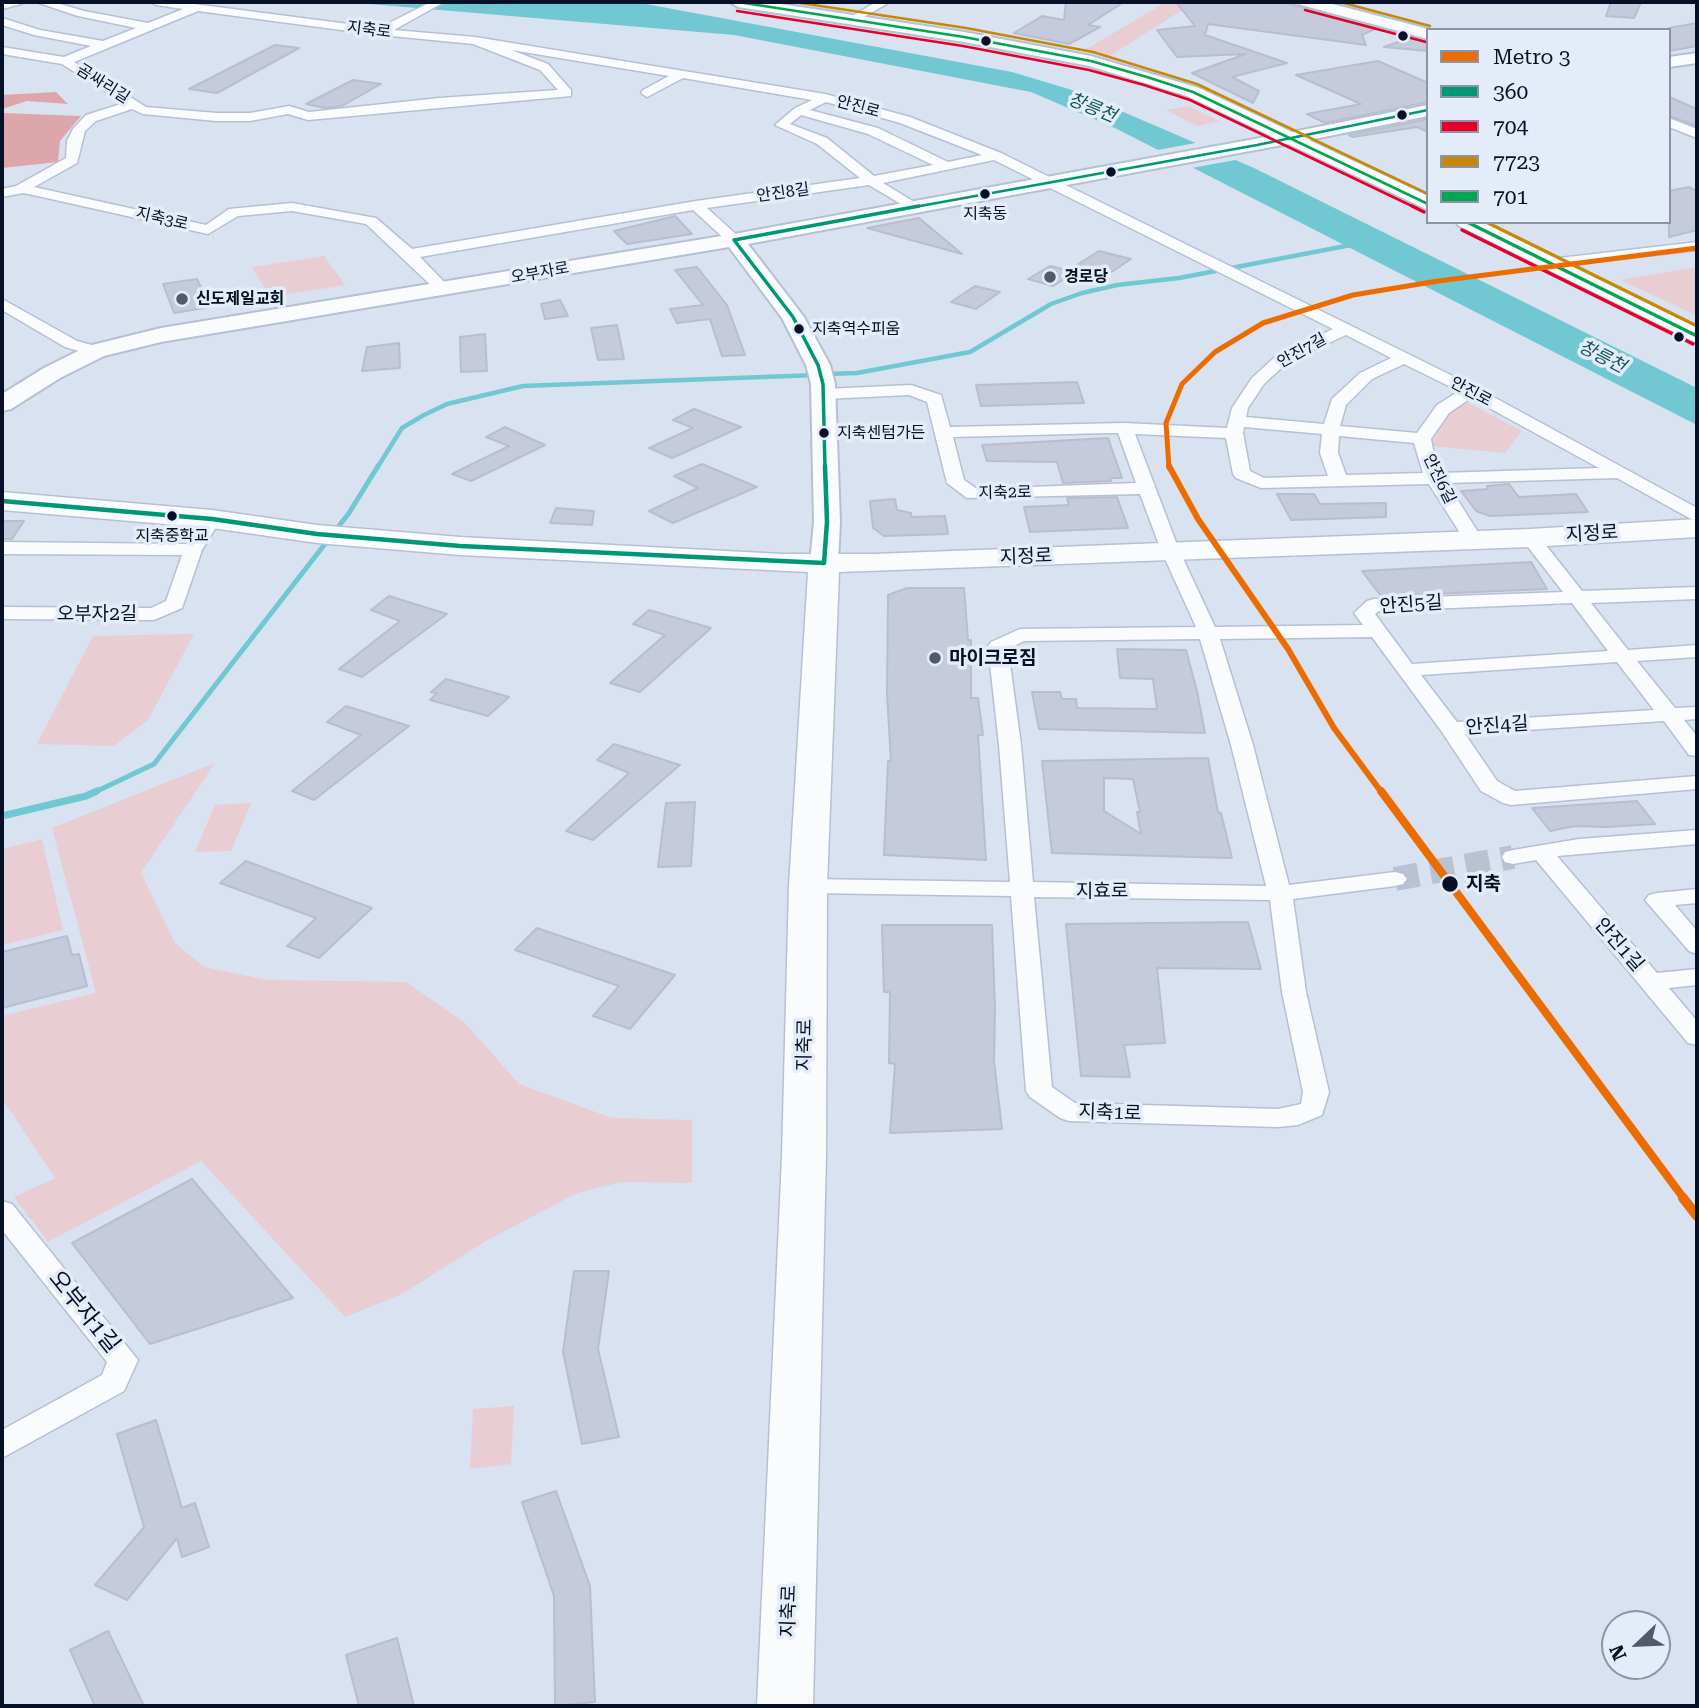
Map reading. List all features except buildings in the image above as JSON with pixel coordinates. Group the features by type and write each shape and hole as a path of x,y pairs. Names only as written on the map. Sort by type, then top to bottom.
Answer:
{"main road":[{"path":"738,2 964,37 1091,61 1193,92 1426,203"},
{"path":"1307,2 1426,33"},
{"path":"1671,62 1697,58"},
{"path":"1287,139 1426,110"},
{"name":"오부자로","path":"2,404 52,373 96,351 161,335 734,240 1287,139"},
{"path":"1470,224 1697,336"},
{"name":"지축로","path":"734,240 793,317 822,381 827,522 808,886 804,1156 785,1706"},
{"path":"2,501 212,519"},
{"name":"지정로","path":"212,519 317,534 488,548 824,563 1530,538 1697,528"}],"street":[{"path":"2,6 17,2"},
{"path":"42,2 82,14 150,27"},
{"name":"지축로","path":"134,104 144,110 250,117 289,110 308,116 439,102 566,93 544,67 475,41 382,32 156,2"},
{"path":"382,32 439,2"},
{"path":"853,19 884,2"},
{"path":"2,51 65,61 195,8"},
{"path":"2,21 38,33 105,45"},
{"name":"안진로","path":"475,41 825,97 905,120 996,156 1471,391 1697,515"},
{"path":"544,67 545,62 553,58 569,57"},
{"name":"곰싸리길","path":"65,61 134,104"},
{"path":"647,93 682,74"},
{"path":"825,97 799,111 781,125 834,138 873,131 905,120"},
{"name":"곰싸리길","path":"2,195 21,189 72,160 74,141 79,129 91,118 134,104"},
{"path":"799,111 873,131 946,166"},
{"path":"1671,123 1697,134"},
{"path":"834,138 871,181 911,206"},
{"name":"안진8길","path":"696,205 871,181 996,156"},
{"name":"지축3로","path":"21,189 208,230 234,212 292,207 371,221 409,254 443,289"},
{"path":"409,254 696,205"},
{"name":"지축로","path":"696,205 734,240"},
{"path":"1551,263 1697,246"},
{"path":"1576,276 1697,260"},
{"path":"2,303 71,344 96,351"},
{"name":"안진7길","path":"1235,427 1240,408 1258,381 1282,359 1346,329"},
{"path":"1339,481 1329,453 1331,429 1338,403 1366,376 1404,358"},
{"name":"지축2로","path":"822,381 911,390 935,399 956,483 973,494 1147,488"},
{"name":"안진6길","path":"1471,391 1443,410 1422,439 1426,460 1434,477 1474,540"},
{"path":"1235,427 1242,474 1261,483 1620,473"},
{"path":"943,432 1235,427 1331,429 1422,439"},
{"path":"1124,428 1170,550"},
{"name":"오부자2길","path":"2,613 155,614 175,604 193,550 212,519"},
{"path":"1530,538 1697,750"},
{"path":"2,548 193,550"},
{"name":"지축1로","path":"1170,550 1208,632 1242,745 1279,893 1294,992 1315,1092 1313,1109 1298,1116 1278,1118 1069,1112 1039,1091 1010,745 998,646 1020,635 1208,632"},
{"name":"안진5길","path":"1451,729 1364,613 1374,605 1697,593"},
{"path":"1208,632 1378,631"},
{"path":"1408,670 1697,651"},
{"name":"안진4길","path":"1451,729 1697,713"},
{"name":"안진4길","path":"1451,729 1489,786 1511,798 1697,783"},
{"path":"1513,857 1579,846 1697,837"},
{"name":"안진1길","path":"1541,852 1697,1037"},
{"name":"지효로","path":"808,886 1279,893 1395,879"},
{"path":"1697,896 1657,900 1697,946"},
{"path":"1651,982 1697,977"},
{"name":"오부자1길","path":"2,1211 123,1360 113,1383 2,1445"}],"shaded area":[{"path":"1166,2 1195,2 1108,57 1083,51"},
{"path":"56,92 68,104 27,101 2,109 2,95"},
{"path":"1188,106 1219,121 1197,126 1166,110"},
{"path":"2,113 81,116 60,141 58,162 2,168"},
{"path":"324,256 345,285 270,297 252,267"},
{"path":"1697,267 1697,316 1621,280 1637,277"},
{"path":"1468,403 1522,431 1505,453 1431,446 1438,430 1453,411"},
{"path":"194,634 148,720 114,746 37,744 93,636"},
{"path":"215,763 141,873 175,943 204,967 268,980 406,982 464,1022 519,1084 612,1118 692,1120 692,1183 621,1182 577,1193 486,1241 402,1294 345,1317 201,1161 48,1242 14,1197 55,1178 2,1098 2,1016 96,993 52,828"},
{"path":"251,803 231,851 195,852 215,805"},
{"path":"42,839 63,930 2,945 2,849"},
{"path":"514,1406 511,1464 470,1469 473,1409"}],"water":[{"name":"창릉천","path":"346,2 635,2 1012,72 1072,90 1254,168 1697,388 1697,425 1115,128 1031,92 734,35"}],"pier":[{"path":"1201,142 1241,159 1186,169 1152,151"}],"waterway":[{"path":"827,374 857,373 970,352 1051,304 1082,293 1117,285 1179,278 1351,245"},
{"path":"377,468 402,428 424,415 447,404 523,386 816,375"},
{"path":"93,793 154,764 349,513 378,466"},
{"path":"2,816 97,791"}],"tunnel":[{"path":"1395,879 1513,857"}],"metro line":[{"name":"3","path":"1697,248 1438,281 1353,295 1302,309 1263,323 1215,352 1182,384 1166,423 1169,467 1198,519 1288,649 1334,728 1697,1216"}],"transit line":[{"name":"701","path":"738,2 964,37 1091,61 1147,77 1193,92 1426,203"},
{"name":"7723","path":"794,2 966,28 1093,52 1197,84 1426,193"},
{"name":"7723","path":"1340,2 1430,26"},
{"name":"704","path":"1305,10 1426,42"},
{"name":"704","path":"737,11 963,46 1089,70 1144,85 1190,100 1424,212"},
{"name":"360","path":"2,501 212,519 317,534 460,546 824,563 827,522 823,384 818,365 793,317 734,240 1257,145 1426,110"},
{"name":"701","path":"1471,224 1697,336"},
{"name":"7723","path":"1490,224 1697,326"},
{"name":"704","path":"1462,230 1693,344"}],"place":[{"name":"지축동","path":"985,194"},
{"name":"경로당","path":"1050,277"},
{"name":"신도제일교회","path":"182,299"},
{"name":"지축역수피움","path":"799,329"},
{"name":"지축센텀가든","path":"824,433"},
{"name":"지축중학교","path":"172,516"},
{"name":"마이크로짐","path":"935,658"},
{"name":"지축","path":"1450,884"}]}
